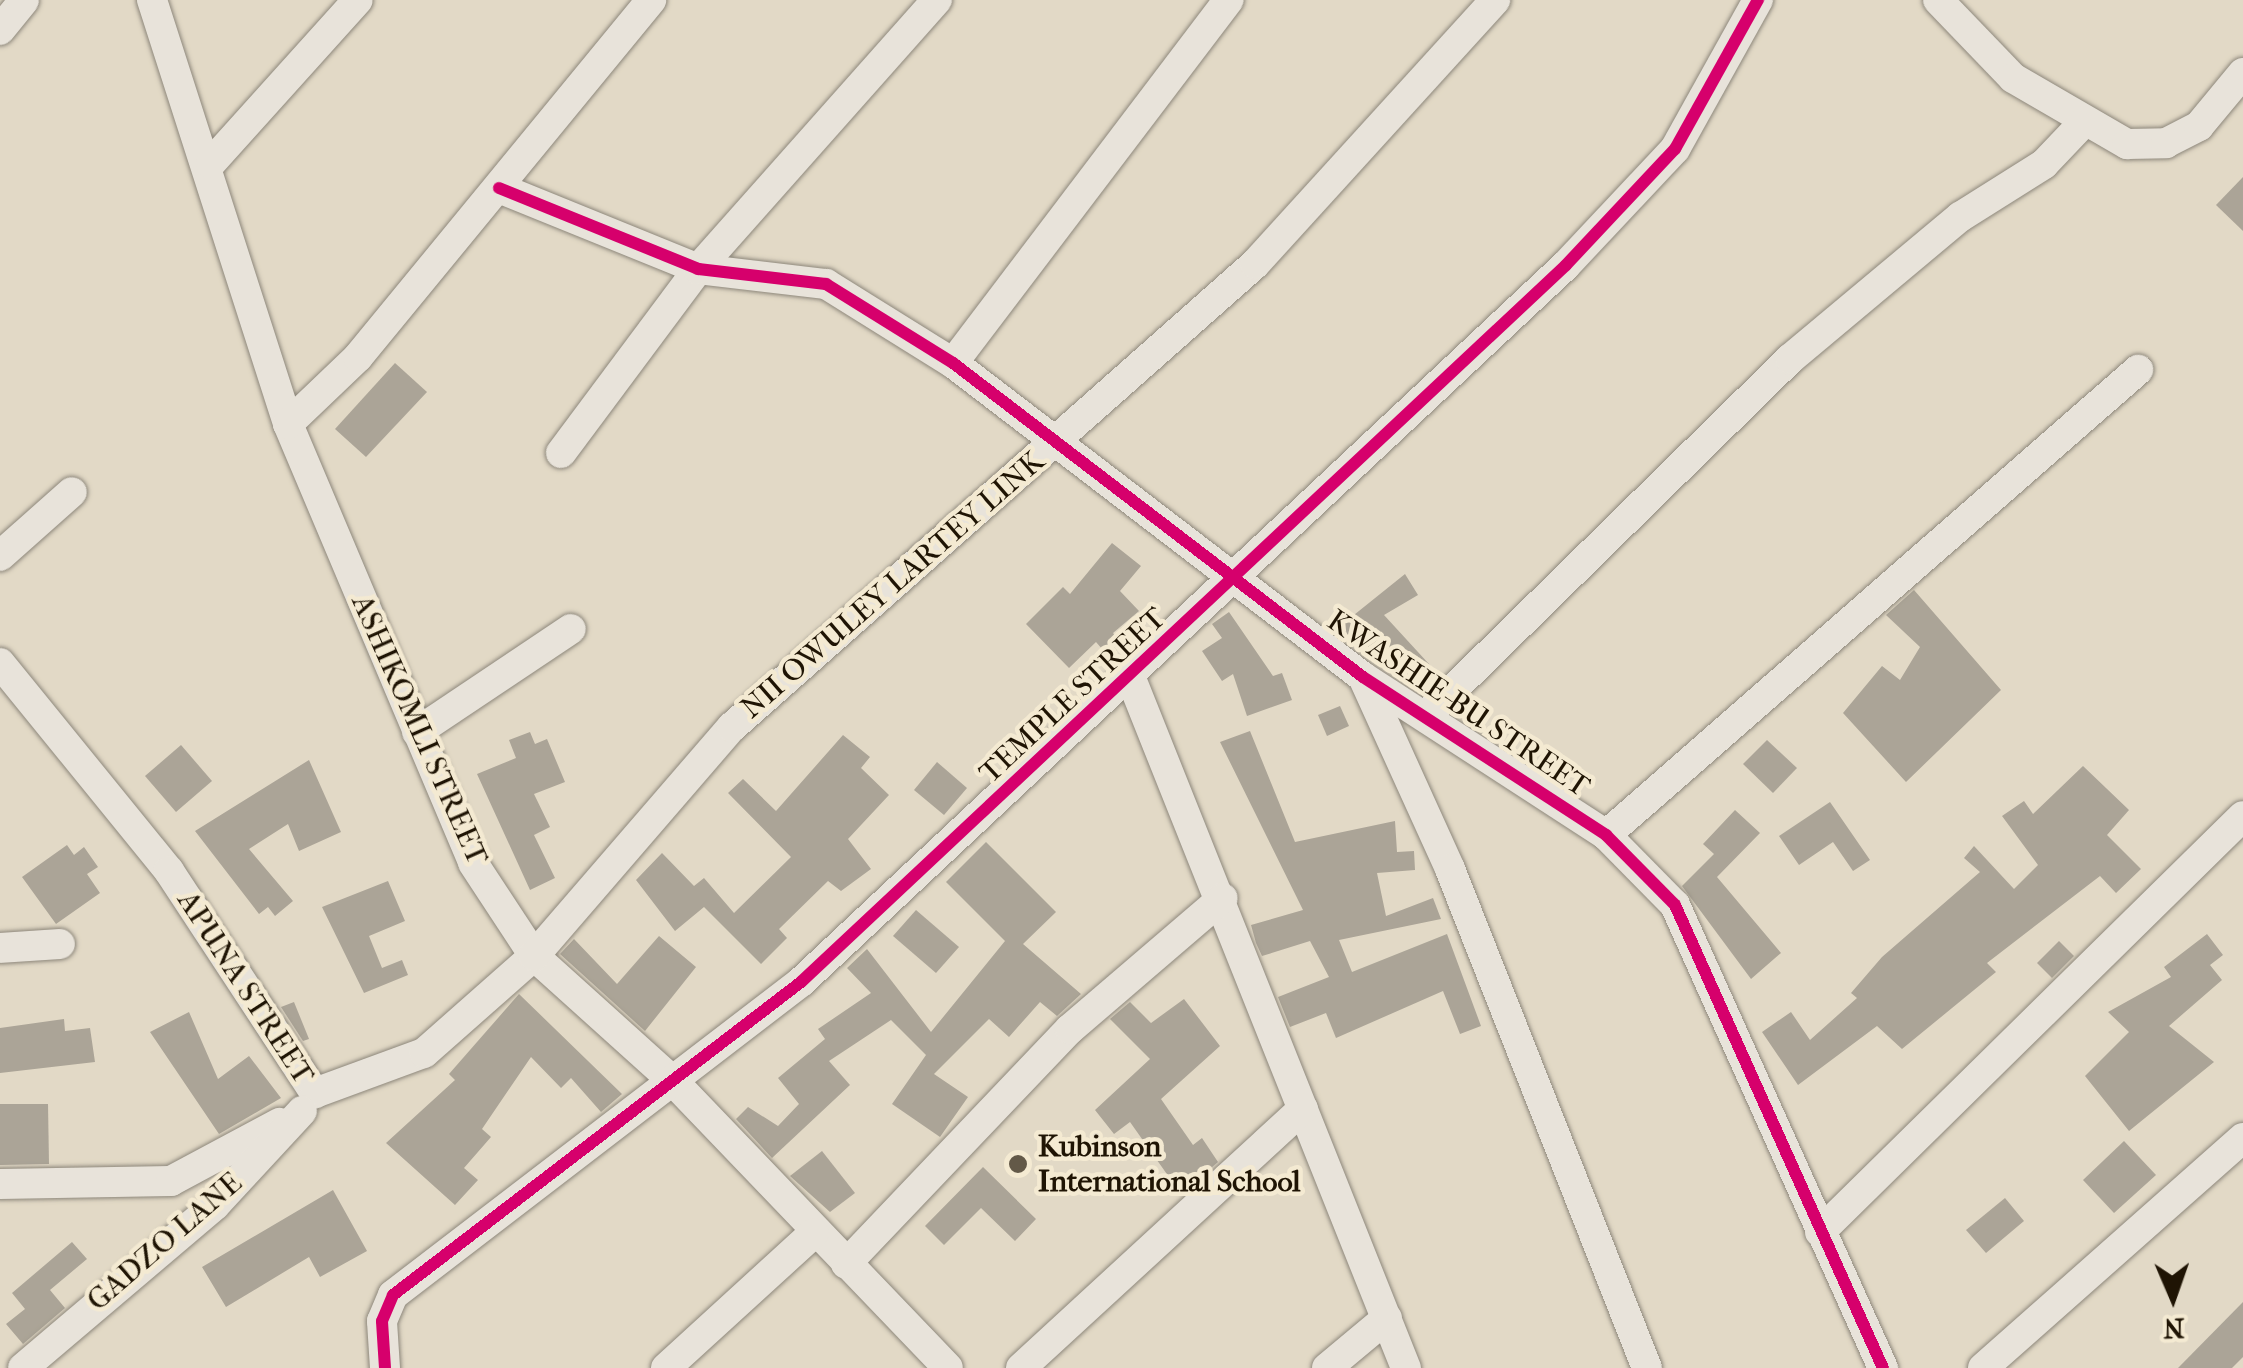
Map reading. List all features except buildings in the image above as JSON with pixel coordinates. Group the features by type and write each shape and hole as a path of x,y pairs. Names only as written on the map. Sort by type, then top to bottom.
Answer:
{"street":[{"path":"0,30 24,0"},
{"name":"ASHIKOMLI STREET","path":"152,0 211,163 288,424 474,864 534,956 673,1081 814,1233 948,1368"},
{"path":"211,163 358,0"},
{"path":"288,424 499,188 651,0"},
{"path":"561,453 698,269 937,0"},
{"name":"NII OWULEY LARTEY LINK","path":"308,1102 424,1052 534,956 732,727 1255,264 1495,0"},
{"name":"TEMPLE STREET","path":"385,1368 382,1321 393,1295 801,982 1236,580 1675,149 1758,0"},
{"path":"1938,0 2013,78 2127,144 2166,143 2199,126 2243,73"},
{"path":"954,363 1220,4"},
{"path":"1426,716 1790,359 1960,216 2044,164 2085,121"},
{"name":"KWASHIE-BU STREET","path":"499,188 698,269 826,284 954,363 1363,677 1606,835 1675,905 1883,1368"},
{"path":"1606,835 2138,370"},
{"path":"0,556 72,492"},
{"path":"418,732 571,629"},
{"name":"APUNA STREET","path":"0,663 169,871 308,1102 171,1180 0,1184"},
{"path":"1130,676 1223,898 1406,1368"},
{"path":"1363,677 1450,869 1646,1368"},
{"path":"1820,1232 2243,816"},
{"path":"846,1264 1070,1029 1223,898"},
{"path":"0,948 60,944"},
{"name":"GADZO LANE","path":"23,1368 215,1205 308,1102"},
{"path":"1020,1368 1303,1109"},
{"path":"1983,1368 2243,1138"},
{"path":"666,1368 814,1233"},
{"path":"1327,1368 1387,1318"}],"cycle path":[{"path":"385,1368 382,1321 393,1295 801,982 1566,265 1675,149 1758,0"},
{"path":"499,188 698,269 826,284 953,363 1363,677 1606,835 1675,905 1883,1368"}],"place":[{"name":"Kubinson International School","path":"1018,1164"}]}
